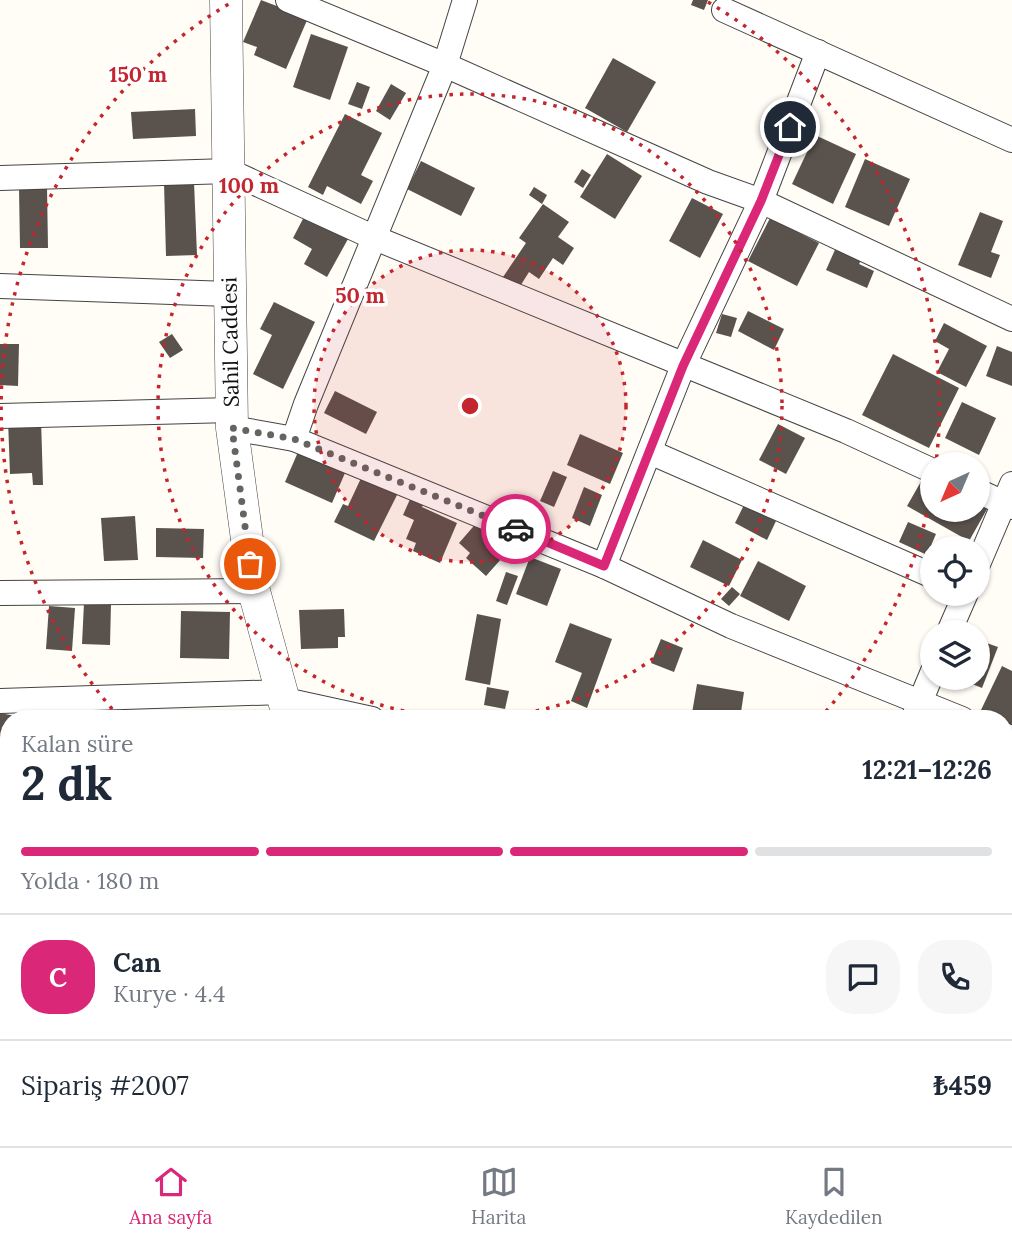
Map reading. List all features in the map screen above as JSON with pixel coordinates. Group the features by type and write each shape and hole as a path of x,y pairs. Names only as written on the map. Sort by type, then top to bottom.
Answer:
{"street":[{"name":"Sahil Caddesi","path":"226,0 232,419 254,591 286,704"},
{"path":"288,0 445,65 708,182 761,201 1012,318"},
{"path":"294,439 445,65 465,0"},
{"path":"724,10 1012,140"},
{"path":"604,566 683,366 761,201 818,52"},
{"path":"0,178 229,171 375,238 846,431 920,465"},
{"path":"0,286 229,294"},
{"path":"0,415 232,419 294,439 604,566 914,710"},
{"path":"650,452 920,570"},
{"path":"990,494 1009,498 990,538"},
{"path":"0,593 254,591"},
{"path":"916,710 925,690"},
{"path":"0,701 286,704 320,710"},
{"path":"150,1146 191,1146"}],"building":[{"path":"261,0 308,18 286,69 254,55 257,47 243,42"},
{"path":"693,0 708,0 704,10 691,5"},
{"path":"311,34 348,47 330,100 293,87"},
{"path":"613,58 656,82 627,132 585,108"},
{"path":"357,82 370,87 362,109 348,104"},
{"path":"391,84 406,93 390,120 376,111"},
{"path":"195,109 196,136 133,139 131,112"},
{"path":"345,114 382,133 361,175 373,181 361,204 327,186 323,195 308,187"},
{"path":"815,135 856,154 833,204 792,184"},
{"path":"607,154 642,176 615,219 580,197"},
{"path":"865,159 910,179 889,226 845,207"},
{"path":"421,161 475,188 461,216 407,189"},
{"path":"582,169 591,175 583,188 574,182"},
{"path":"194,182 197,255 166,256 164,183"},
{"path":"47,187 48,248 20,248 19,188"},
{"path":"534,187 547,195 542,204 529,195"},
{"path":"692,198 723,214 700,258 669,241"},
{"path":"543,204 569,222 558,237 574,248 563,265 553,258 539,279 529,272 519,288 503,277 526,243 519,238"},
{"path":"980,212 1003,221 991,252 1000,255 991,278 958,265"},
{"path":"305,215 348,239 327,277 304,264 312,249 293,238"},
{"path":"770,218 819,243 797,286 748,261"},
{"path":"838,243 864,255 859,264 874,271 867,288 826,270"},
{"path":"274,302 315,322 283,389 253,374 272,335 260,329"},
{"path":"748,311 784,329 774,350 738,331"},
{"path":"722,314 737,318 731,337 716,333"},
{"path":"944,323 987,346 966,387 937,372 949,349 935,341"},
{"path":"172,334 183,350 170,358 159,342"},
{"path":"0,344 19,344 18,386 0,385"},
{"path":"997,346 1012,352 1012,386 986,376"},
{"path":"893,354 959,388 929,448 862,415"},
{"path":"335,391 377,412 366,434 324,413"},
{"path":"962,402 996,418 980,452 973,452 945,438"},
{"path":"41,419 43,485 33,485 32,473 10,474 8,420"},
{"path":"778,424 805,438 786,474 759,460"},
{"path":"580,434 623,453 610,484 567,465"},
{"path":"298,452 345,473 332,503 285,482"},
{"path":"553,471 567,477 554,507 540,501"},
{"path":"362,476 398,493 374,541 334,522 343,504 348,506"},
{"path":"920,483 920,513 907,506"},
{"path":"584,487 602,495 590,526 572,518"},
{"path":"411,497 424,503 422,507 457,523 440,563 413,551 416,543 406,539 414,520 403,515"},
{"path":"744,505 776,521 767,540 735,523"},
{"path":"135,516 138,560 104,561 101,518"},
{"path":"479,520 511,548 486,576 466,558 470,553 459,543"},
{"path":"908,522 936,534 920,536 920,552 899,542"},
{"path":"935,522 980,522 972,536 960,536"},
{"path":"156,528 204,529 203,558 156,557"},
{"path":"703,540 742,560 729,586 690,567"},
{"path":"530,557 561,569 547,606 516,594"},
{"path":"758,561 806,586 789,621 740,596"},
{"path":"506,572 518,576 507,605 496,601"},
{"path":"732,587 740,594 729,606 721,599"},
{"path":"84,603 111,604 110,645 82,644"},
{"path":"49,606 75,608 72,651 46,649"},
{"path":"344,609 345,637 338,637 338,648 301,649 299,610"},
{"path":"181,611 230,612 229,659 180,658"},
{"path":"477,614 501,619 490,685 465,680"},
{"path":"570,623 612,639 587,708 571,701 582,673 555,662"},
{"path":"661,639 683,648 674,672 651,663"},
{"path":"990,644 998,647 990,668"},
{"path":"1002,666 1012,671 1012,710 981,710"},
{"path":"697,684 744,692 741,710 693,710"},
{"path":"487,687 509,691 505,709 484,705"}],"way so far":[{"path":"250,564 232,428 294,439 516,529"}],"route":[{"path":"516,529 604,566 683,366 761,201 790,127"}]}
